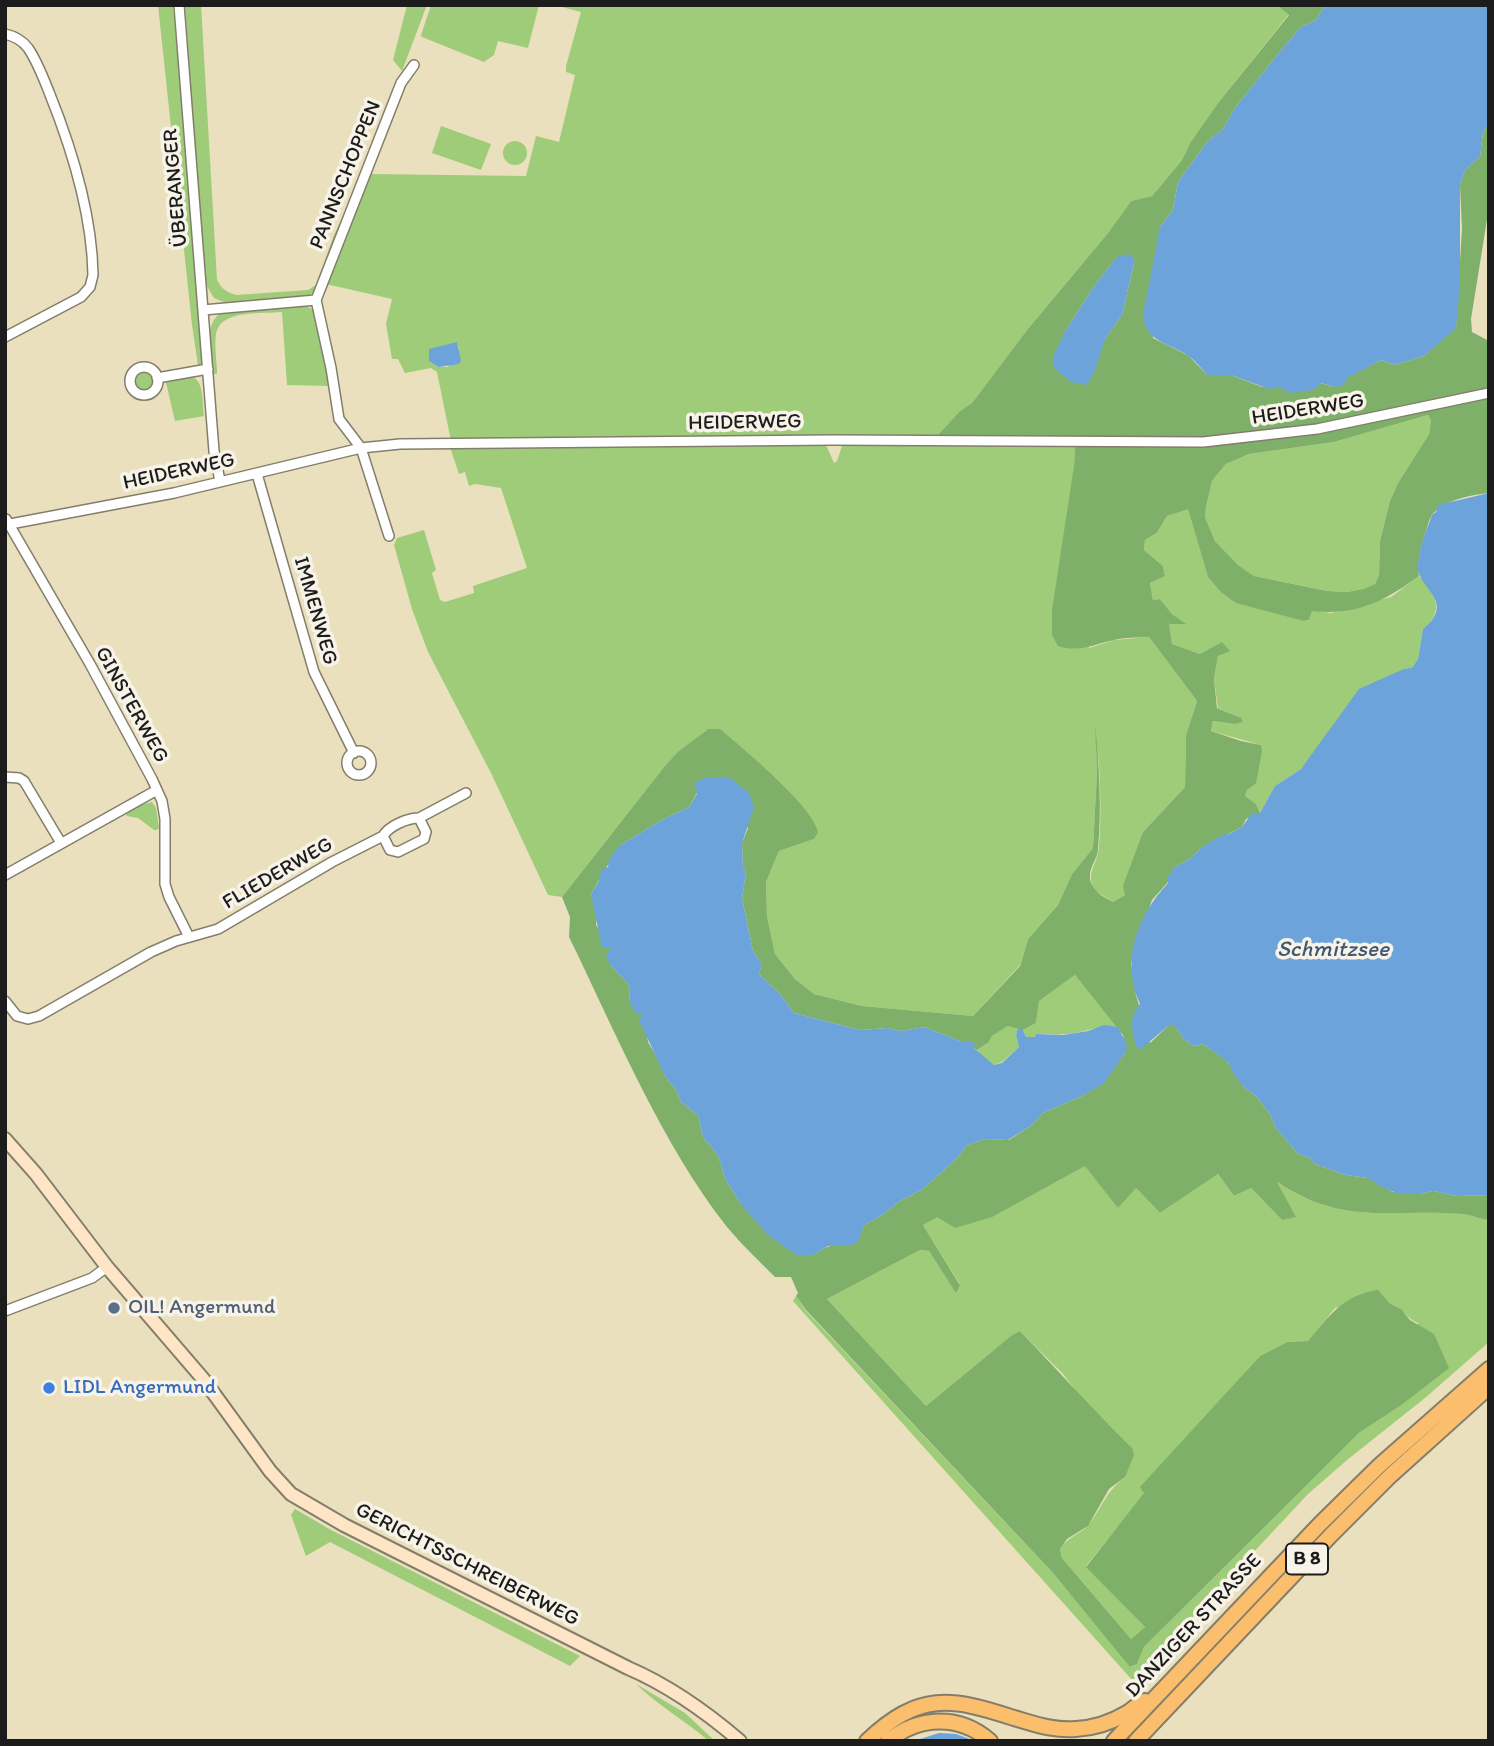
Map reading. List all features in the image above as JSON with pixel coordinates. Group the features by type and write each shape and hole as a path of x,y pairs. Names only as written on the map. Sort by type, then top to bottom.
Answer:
{"highway":[{"name":"DANZIGER STRASSE","path":"1115,1741 1320,1524 1390,1456 1489,1369"},
{"name":"DANZIGER STRASSE","path":"1136,1741 1330,1535 1390,1476 1489,1387"},
{"path":"867,1741 887,1724 912,1709 938,1702 973,1705 1045,1727 1077,1729 1103,1724 1159,1695"},
{"path":"888,1741 908,1728 940,1720 962,1724 990,1741"}],"main road":[{"name":"GERICHTSSCHREIBERWEG","path":"5,1139 36,1174 107,1267 204,1380 264,1462 291,1493 344,1525 657,1681 682,1696 740,1741"},
{"name":"GERICHTSSCHREIBERWEG","path":"628,1668 679,1700 727,1741"}],"street":[{"name":"ÜBERANGER","path":"179,5 214,451 220,481"},
{"path":"5,34 16,37 26,46 38,65 59,116 88,228 93,275 90,287 81,297 5,337"},
{"name":"PANNSCHOPPEN","path":"316,300 401,83 414,65"},
{"path":"203,310 316,300 339,419 361,448 389,536"},
{"path":"157,377 208,369"},
{"name":"HEIDERWEG","path":"6,522 146,498 361,448 420,444 833,440 1203,442 1317,429 1489,393"},
{"name":"IMMENWEG","path":"257,474 314,672 354,753"},
{"name":"GINSTERWEG","path":"5,875 157,790 90,664 6,522"},
{"path":"5,777 24,781 61,843"},
{"path":"157,790 165,819 165,884 189,937"},
{"name":"FLIEDERWEG","path":"5,1001 17,1016 28,1019 39,1016 152,952 218,929 332,862 383,836 387,830 412,818 419,818 466,793"},
{"path":"383,836 390,850 398,852 416,844 424,839 426,832 419,818"},
{"path":"5,1311 92,1278 107,1267"}],"green space":[{"path":"158,5 173,5 204,364 198,365 192,325"},
{"path":"185,5 201,5 217,280 221,286 236,295 308,290 316,285 334,235 352,198 319,287 308,297 229,304 214,298 205,283"},
{"path":"407,5 427,5 402,71 393,60"},
{"path":"431,5 539,5 528,48 498,41 494,55 484,62 422,37"},
{"path":"554,5 1277,5 1289,14 1218,103 1190,143 1182,160 1152,196 1131,201 972,403 960,411 935,438 451,441 437,372 431,368 405,373 398,359 392,359 386,324 392,299 326,284 368,174 526,176 536,136 559,142 575,75 566,72 566,66 581,12","holes":["456,342 459,348 448,367 439,367"]},
{"path":"1277,5 1325,5 1316,20 1301,27 1282,49 1235,108 1223,129 1207,142 1178,182 1173,210 1160,227 1153,338 1189,356 1207,375 1231,375 1262,387 1320,383 1334,387 1381,360 1395,365 1424,356 1456,327 1462,229 1460,184 1466,169 1480,157 1483,132 1489,124 1489,207 1471,319 1472,332 1489,341 1489,391 1317,427 1203,440 935,438 960,411 972,403 1131,201 1152,196 1182,160 1190,143 1218,103 1289,15","holes":["1116,258 1135,259 1122,315 1105,339 1065,332 1092,289"]},
{"path":"441,126 491,144 481,170 432,153"},
{"path":"515,141 523,145 527,153 523,161 515,165 507,161 503,153 507,145"},
{"path":"301,304 312,309 317,316 331,386 287,385 282,312 243,314 225,320 216,334 217,374 213,374 210,334 219,314"},
{"path":"139,371 147,371 153,381 147,391 139,391 133,385 133,377"},
{"path":"189,376 198,381 200,386 204,416 175,421 165,378"},
{"path":"1489,395 1489,493 1458,499 1437,510 1429,520 1421,546 1419,576 1394,593 1369,605 1342,611 1312,611 1309,620 1304,621 1236,603 1221,592 1208,577 1188,509 1167,516 1157,533 1145,540 1144,550 1163,566 1165,576 1150,583 1153,600 1160,599 1172,614 1186,624 1169,624 1172,644 1200,654 1222,642 1230,651 1218,656 1214,679 1217,708 1241,718 1243,722 1234,724 1213,721 1211,731 1261,745 1256,783 1247,790 1245,796 1256,804 1260,813 1246,819 1242,827 1201,848 1190,859 1175,867 1168,882 1152,900 1131,963 1136,995 1150,1043 1168,1026 1175,1026 1193,1046 1203,1044 1227,1061 1244,1087 1256,1096 1270,1114 1276,1128 1298,1154 1310,1158 1315,1164 1346,1175 1368,1178 1393,1192 1420,1194 1433,1191 1457,1196 1489,1195 1489,1220 1462,1214 1367,1213 1346,1210 1301,1196 1277,1182 1296,1217 1282,1220 1251,1188 1234,1196 1218,1174 1160,1213 1136,1188 1118,1208 1085,1166 992,1217 955,1228 937,1217 923,1225 960,1285 956,1293 929,1251 920,1250 827,1299 926,1406 1020,1331 1132,1448 1134,1455 1125,1477 1109,1489 1088,1526 1067,1539 1060,1549 1062,1558 1131,1639 1145,1627 1086,1567 1144,1493 1140,1487 1260,1356 1287,1342 1308,1341 1330,1315 1346,1302 1378,1290 1410,1320 1434,1334 1449,1368 1400,1406 1359,1433 1144,1647 1137,1664 1130,1667 1053,1573 806,1310 796,1296 798,1293 791,1277 775,1277 727,1227 703,1195 641,1086 569,937 570,917 562,897 678,752 708,729 720,729 791,793 813,821 818,832 814,839 779,851 766,882 767,916 775,954 795,979 814,994 862,1006 973,1016 1020,966 1028,939 1058,905 1072,874 1093,848 1097,772 1095,723 1100,817 1098,852 1091,868 1090,880 1101,895 1113,902 1125,895 1123,886 1143,832 1185,787 1186,735 1197,701 1149,637 1118,639 1073,649 1058,646 1052,635 1052,610 1074,466 1075,443 1203,444","holes":["1428,415 1431,420 1429,434 1398,483 1390,501 1380,541 1379,575 1375,584 1347,592 1327,591 1254,576 1238,565 1215,541 1205,517 1206,507 1212,481 1226,464 1249,454 1334,442","704,778 748,828 742,843 743,868 746,873 742,898 753,951 762,964 759,974 780,994 794,1013 860,1030 887,1028 901,1031 924,1027 960,1041 974,1041 974,1048 977,1050 1008,1026 1023,1030 1036,1023 1039,1001 1075,975 1123,1035 1126,1052 1102,1084 1043,1113 1032,1125 1009,1140 985,1139 967,1145 956,1159 923,1189 864,1225 854,1243 827,1247 811,1256 740,1203 725,1178 718,1155 703,1137 698,1115 681,1102 665,1076 648,1042 644,1013 630,1002 629,985 611,966 612,948 596,925 597,914 591,894 619,846 689,807 697,793 696,783"]},
{"path":"1428,415 1431,420 1429,434 1398,483 1390,501 1380,541 1379,575 1375,584 1347,592 1327,591 1254,576 1238,565 1215,541 1205,517 1206,507 1212,481 1226,464 1249,454 1334,442"},
{"path":"818,441 827,447 834,463 842,446 851,442 1075,443 1074,466 1089,648 1114,640 1149,637 1197,701 1186,735 1185,787 1143,832 1125,895 1113,902 1093,889 1091,874 1098,853 1100,830 1100,781 1096,743 1093,848 1072,874 1058,905 1028,939 1020,965 973,1016 862,1006 814,994 795,979 775,954 767,916 766,882 779,851 814,839 708,729 664,767 562,897 548,895 492,775 428,652 412,609 394,545 397,538 424,530 436,570 432,573 440,600 445,602 474,593 473,586 527,568 501,488 475,484 469,486 465,472 459,474 450,447"},
{"path":"1188,508 1208,577 1273,611 1304,621 1309,620 1312,610 1331,613 1391,597 1419,576 1430,589 1436,603 1434,616 1423,629 1418,659 1412,668 1315,751 1301,769 1275,786 1260,813 1256,804 1245,796 1261,745 1211,731 1213,721 1234,724 1240,718 1218,708 1214,679 1218,656 1229,650 1200,654 1172,644 1168,624 1185,624 1172,614 1160,599 1153,600 1150,583 1165,575 1163,566 1144,550 1145,540 1157,533 1167,516"},
{"path":"152,802 156,808 157,830 138,818 127,816 126,814 137,806"},
{"path":"1075,975 1118,1027 1026,1037 1023,1030 1036,1023 1039,1001"},
{"path":"1008,1026 1018,1028 1016,1035 1019,1047 1002,1062 994,1065 977,1050"},
{"path":"1085,1165 1136,1188 1160,1213 1218,1174 1234,1196 1251,1188 1282,1220 1295,1216 1275,1181 1300,1196 1346,1210 1435,1212 1489,1220 1489,1342 1308,1494 1133,1681 793,1301 796,1296 806,1311 1053,1573 1131,1667 1137,1664 1144,1647 1359,1433 1400,1406 1418,1323 1395,1306 1386,1303 1335,1308 1308,1341 1287,1342 1260,1356 1222,1398 1086,1566 1145,1627 1131,1639 1062,1558 1060,1549 1063,1545 1087,1527 1109,1494 1125,1477 1083,1400 1063,1374 1020,1331 926,1406 827,1299 920,1250 929,1251 956,1292 960,1284 923,1225 937,1216 955,1228 1058,1181"},
{"path":"295,1509 331,1530 580,1656 570,1666 330,1542 306,1556 291,1515"},
{"path":"636,1684 685,1713 715,1741 709,1741"}],"water":[{"path":"1325,5 1489,5 1489,124 1483,132 1480,157 1466,169 1460,184 1460,284 1456,328 1424,356 1395,365 1381,360 1347,378 1344,385 1334,387 1321,383 1313,390 1290,393 1279,387 1269,389 1231,375 1207,375 1190,357 1153,336 1148,331 1143,315 1160,227 1173,210 1178,182 1207,142 1223,129 1235,108 1282,49 1301,27 1316,20"},
{"path":"1126,254 1135,259 1122,315 1105,339 1087,385 1071,382 1054,368 1053,357 1092,289 1116,258"},
{"path":"457,342 461,361 459,364 439,367 429,361 429,349"},
{"name":"Schmitzsee","path":"1489,493 1489,1195 1457,1196 1433,1191 1399,1194 1368,1178 1346,1175 1315,1164 1310,1158 1298,1154 1276,1128 1270,1114 1256,1096 1235,1076 1228,1062 1203,1044 1193,1046 1175,1026 1168,1026 1141,1049 1137,1048 1132,1020 1140,1004 1134,987 1132,955 1135,939 1148,909 1168,883 1168,877 1175,867 1222,835 1242,827 1252,813 1260,813 1275,786 1301,769 1359,689 1412,668 1418,659 1423,629 1437,611 1433,596 1418,568 1421,547 1432,515 1438,505"},
{"path":"704,778 730,778 749,793 754,807 742,843 743,868 746,873 742,898 753,951 762,964 759,974 780,994 794,1013 860,1030 887,1028 901,1031 924,1027 960,1041 974,1041 974,1048 994,1065 1002,1063 1019,1047 1016,1035 1018,1028 1023,1030 1026,1037 1035,1037 1036,1034 1063,1035 1088,1031 1104,1025 1118,1027 1127,1045 1126,1052 1103,1084 1043,1113 1032,1125 1008,1140 985,1139 967,1145 956,1159 923,1189 864,1225 859,1240 850,1246 828,1246 811,1256 797,1255 769,1236 740,1203 725,1178 718,1155 703,1137 698,1115 681,1102 665,1076 639,1020 643,1014 635,1013 630,1002 629,985 611,966 606,956 611,948 602,948 591,894 599,881 601,870 608,867 609,859 619,846 689,807 697,794 695,783"},
{"path":"939,1733 956,1734 975,1741 914,1741"}],"place":[{"name":"OIL! Angermund","path":"114,1308"},
{"name":"LIDL Angermund","path":"49,1388"}]}
